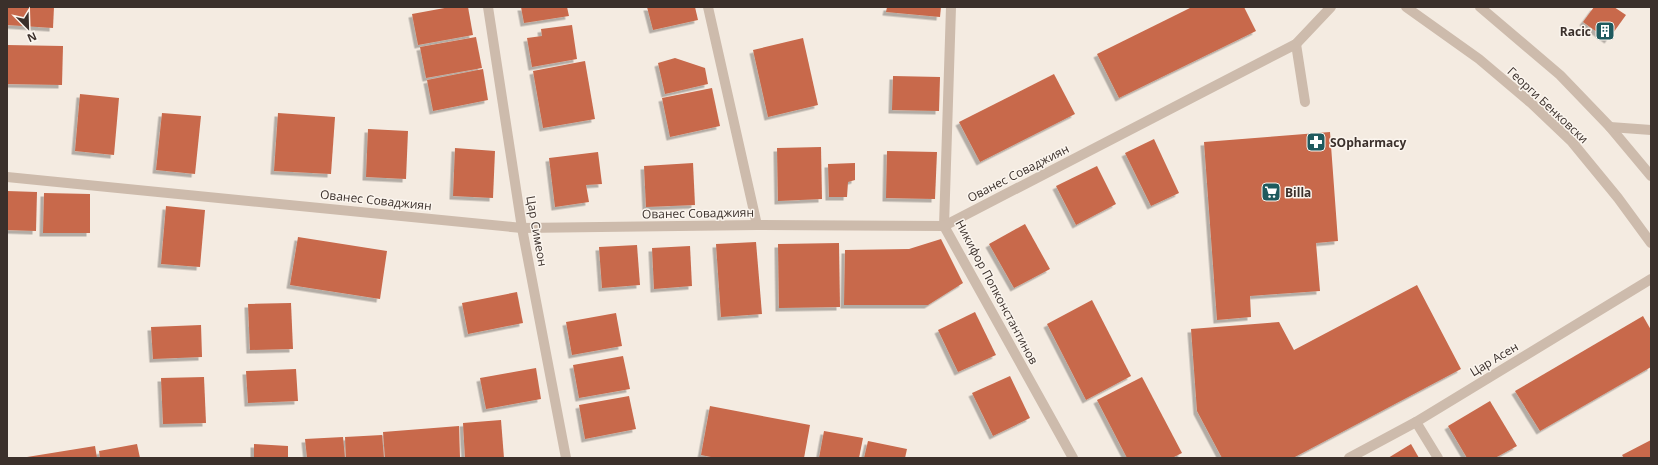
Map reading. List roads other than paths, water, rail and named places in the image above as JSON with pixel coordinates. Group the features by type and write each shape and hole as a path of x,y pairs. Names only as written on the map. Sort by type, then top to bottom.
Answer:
{"street":[{"name":"Цар Симеон","path":"488,7 522,228 566,458"},
{"path":"708,7 757,225"},
{"name":"Никифор Попконстантинов","path":"951,7 944,226 1072,458"},
{"name":"Ованес Соваджиян","path":"7,177 522,228 757,225 944,226 1296,44 1331,7"},
{"name":"Георги Бенковски","path":"1406,7 1479,59 1572,142 1618,198 1651,243"},
{"path":"1480,7 1560,75 1610,127 1651,176"},
{"path":"1296,44 1305,102"},
{"path":"1610,127 1651,130"},
{"name":"Цар Асен","path":"1349,458 1416,422 1651,279"},
{"path":"1416,422 1438,458"}],"place":[{"name":"Racic","path":"1605,31"},
{"name":"SOpharmacy","path":"1316,142"},
{"name":"Billa","path":"1271,192"}]}
